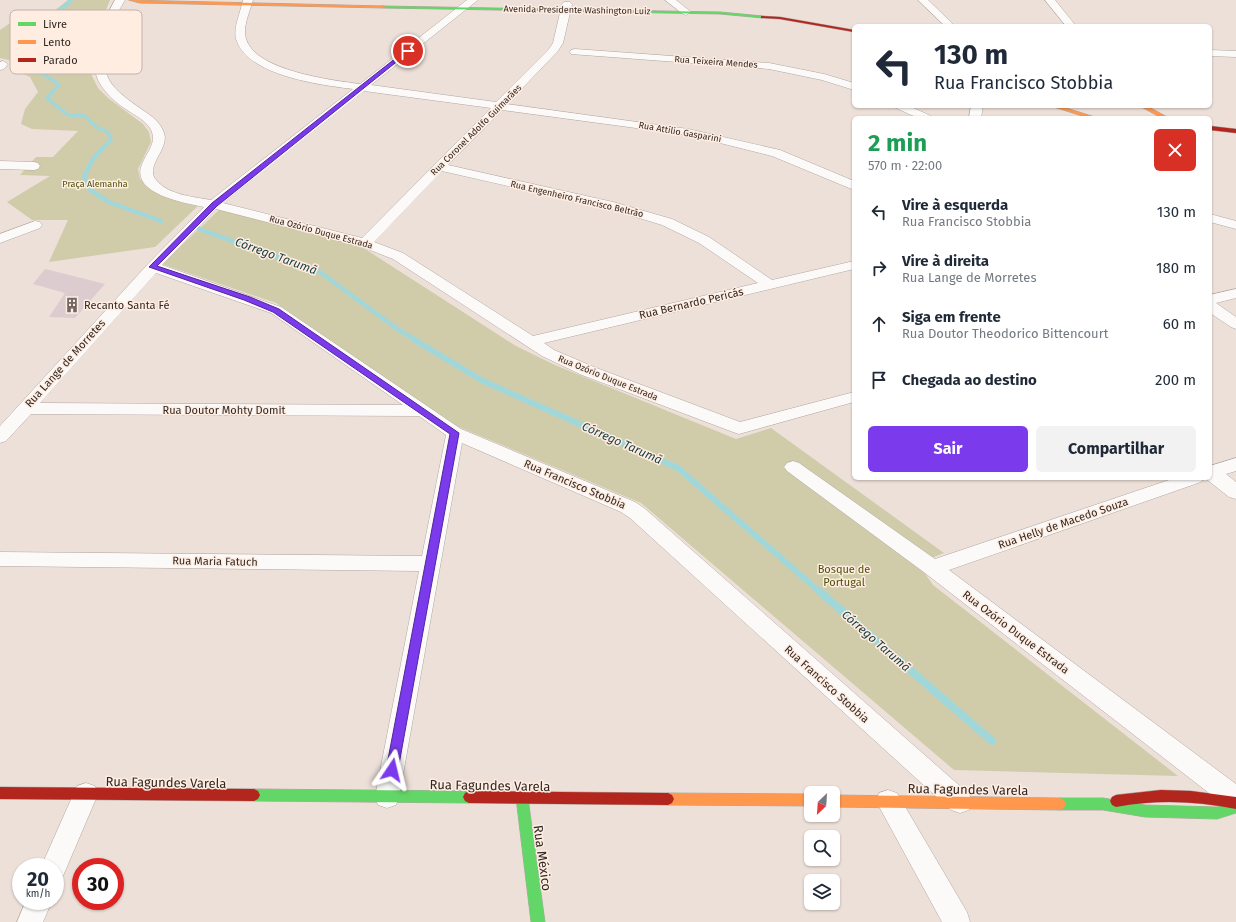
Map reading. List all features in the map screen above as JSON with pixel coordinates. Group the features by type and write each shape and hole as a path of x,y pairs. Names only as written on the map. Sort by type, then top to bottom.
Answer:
{"street":[{"name":"Rua Ozório Duque Estrada","path":"115,10 120,0"},
{"name":"Avenida Presidente Washington Luiz","path":"131,0 140,2 468,3"},
{"name":"Avenida Presidente Washington Luiz","path":"338,0 468,3 735,14 780,18 852,32"},
{"path":"670,0 686,12"},
{"path":"923,0 948,24"},
{"path":"1050,0 1069,24"},
{"name":"Rua Attílio Gasparini","path":"248,2 240,38 242,43 252,55 272,67 295,75 362,88 663,128 722,139 776,153 852,185"},
{"name":"Rua Lange de Morretes","path":"0,437 153,267 214,204 468,3"},
{"name":"Avenida Presidente Washington Luiz","path":"566,7 678,6 771,11 816,17 852,25"},
{"name":"Rua Coronel Adolfo Guimarães","path":"365,243 556,47 566,7"},
{"name":"Rua Teixeira Mendes","path":"575,52 769,66 818,76 852,86"},
{"path":"1212,53 1236,54"},
{"name":"Rua Ozório Duque Estrada","path":"101,74 103,81 119,99 154,125 160,138 160,144 147,167 146,173 154,186 169,194 214,204 365,243 398,256 548,353 575,366 739,428 852,398"},
{"path":"904,108 922,116"},
{"path":"1061,108 1088,116"},
{"path":"1147,108 1162,116"},
{"path":"1212,128 1236,131"},
{"path":"1212,136 1236,139"},
{"path":"0,165 34,166"},
{"name":"Rua Engenheiro Francisco Beltrão","path":"439,167 613,206 667,222 704,240 770,285"},
{"path":"1212,219 1236,225"},
{"path":"0,239 35,225"},
{"name":"Rua Bernardo Pericás","path":"529,342 852,265"},
{"name":"Rua Francisco Stobbia","path":"153,267 254,301 276,310 454,433 619,502 637,513 960,802"},
{"path":"1212,299 1236,293"},
{"path":"1212,307 1236,324"},
{"name":"Rua Doutor Mohty Domit","path":"25,408 422,411"},
{"path":"387,797 454,433"},
{"name":"Rua Helly de Macedo Souza","path":"1212,472 1236,464"},
{"name":"Rua Ozório Duque Estrada","path":"793,467 932,568 1236,799"},
{"path":"1212,478 1236,492"},
{"name":"Rua Helly de Macedo Souza","path":"932,568 1189,480"},
{"name":"Rua Maria Fatuch","path":"0,559 430,564"},
{"name":"Rua Fagundes Varela","path":"0,793 804,800"},
{"path":"58,858 86,794"},
{"name":"Rua Fagundes Varela","path":"1103,804 1138,796 1206,797 1236,803"},
{"name":"Rua México","path":"522,798 538,922"},
{"name":"Rua Fagundes Varela","path":"840,801 1103,804 1145,811 1217,813 1236,807"},
{"path":"888,801 957,922"},
{"path":"30,922 35,910"}],"green space":[{"name":"Praça Alemanha","path":"68,0 110,0 106,10 55,10"},
{"name":"Praça Alemanha","path":"10,23 10,60 0,58 0,30"},
{"name":"Praça Alemanha","path":"24,74 92,74 98,88 108,98 143,124 149,132 151,142 138,169 140,179 154,191 170,199 199,205 155,247 49,262 68,220 32,220 7,202 50,176 20,175 36,157 53,157 78,131 32,129 21,124 25,109 38,92 30,77"},
{"name":"Bosque de Portugal","path":"220,209 362,247 516,346 555,365 736,439 771,428 944,553 929,559 924,572 933,585 1178,776 954,770 641,503 454,425 276,303 162,264"}],"building":[{"name":"Recanto Santa Fé","path":"45,269 105,284 75,318 49,317 65,293 33,284"}],"waterway":[{"name":"Córrego Tarumã","path":"60,10 71,0"},
{"name":"Córrego Tarumã","path":"44,74 59,85 47,98 68,115 85,116 96,127 108,132 111,140 105,146"},
{"name":"Córrego Tarumã","path":"105,146 93,159 84,176 90,190 109,202 161,221"},
{"name":"Córrego Tarumã","path":"199,229 320,272 396,328 415,340"},
{"name":"Córrego Tarumã","path":"413,339 483,381 678,468 820,592"},
{"name":"Córrego Tarumã","path":"819,591 992,741"}],"traffic: fast":[{"path":"384,7 720,13 763,17"},
{"path":"254,795 469,797"},
{"path":"522,798 538,922"},
{"path":"1060,804 1103,804 1145,811 1217,813 1236,807"}],"traffic: slow":[{"path":"131,0 140,2 384,7"},
{"path":"1061,108 1088,116"},
{"path":"1147,108 1162,116"},
{"path":"668,799 804,800"},
{"path":"840,801 1060,804"}],"traffic: jam":[{"path":"763,17 780,18 852,31"},
{"path":"1212,128 1236,131"},
{"path":"0,793 254,795"},
{"path":"1116,801 1146,796 1191,796 1236,803"},
{"path":"469,797 668,799"}],"place":[{"name":"Recanto Santa Fé","path":"72,305"}],"route":[{"path":"392,770 454,433 276,310 247,298 153,267 188,229 214,204 408,51"}]}
